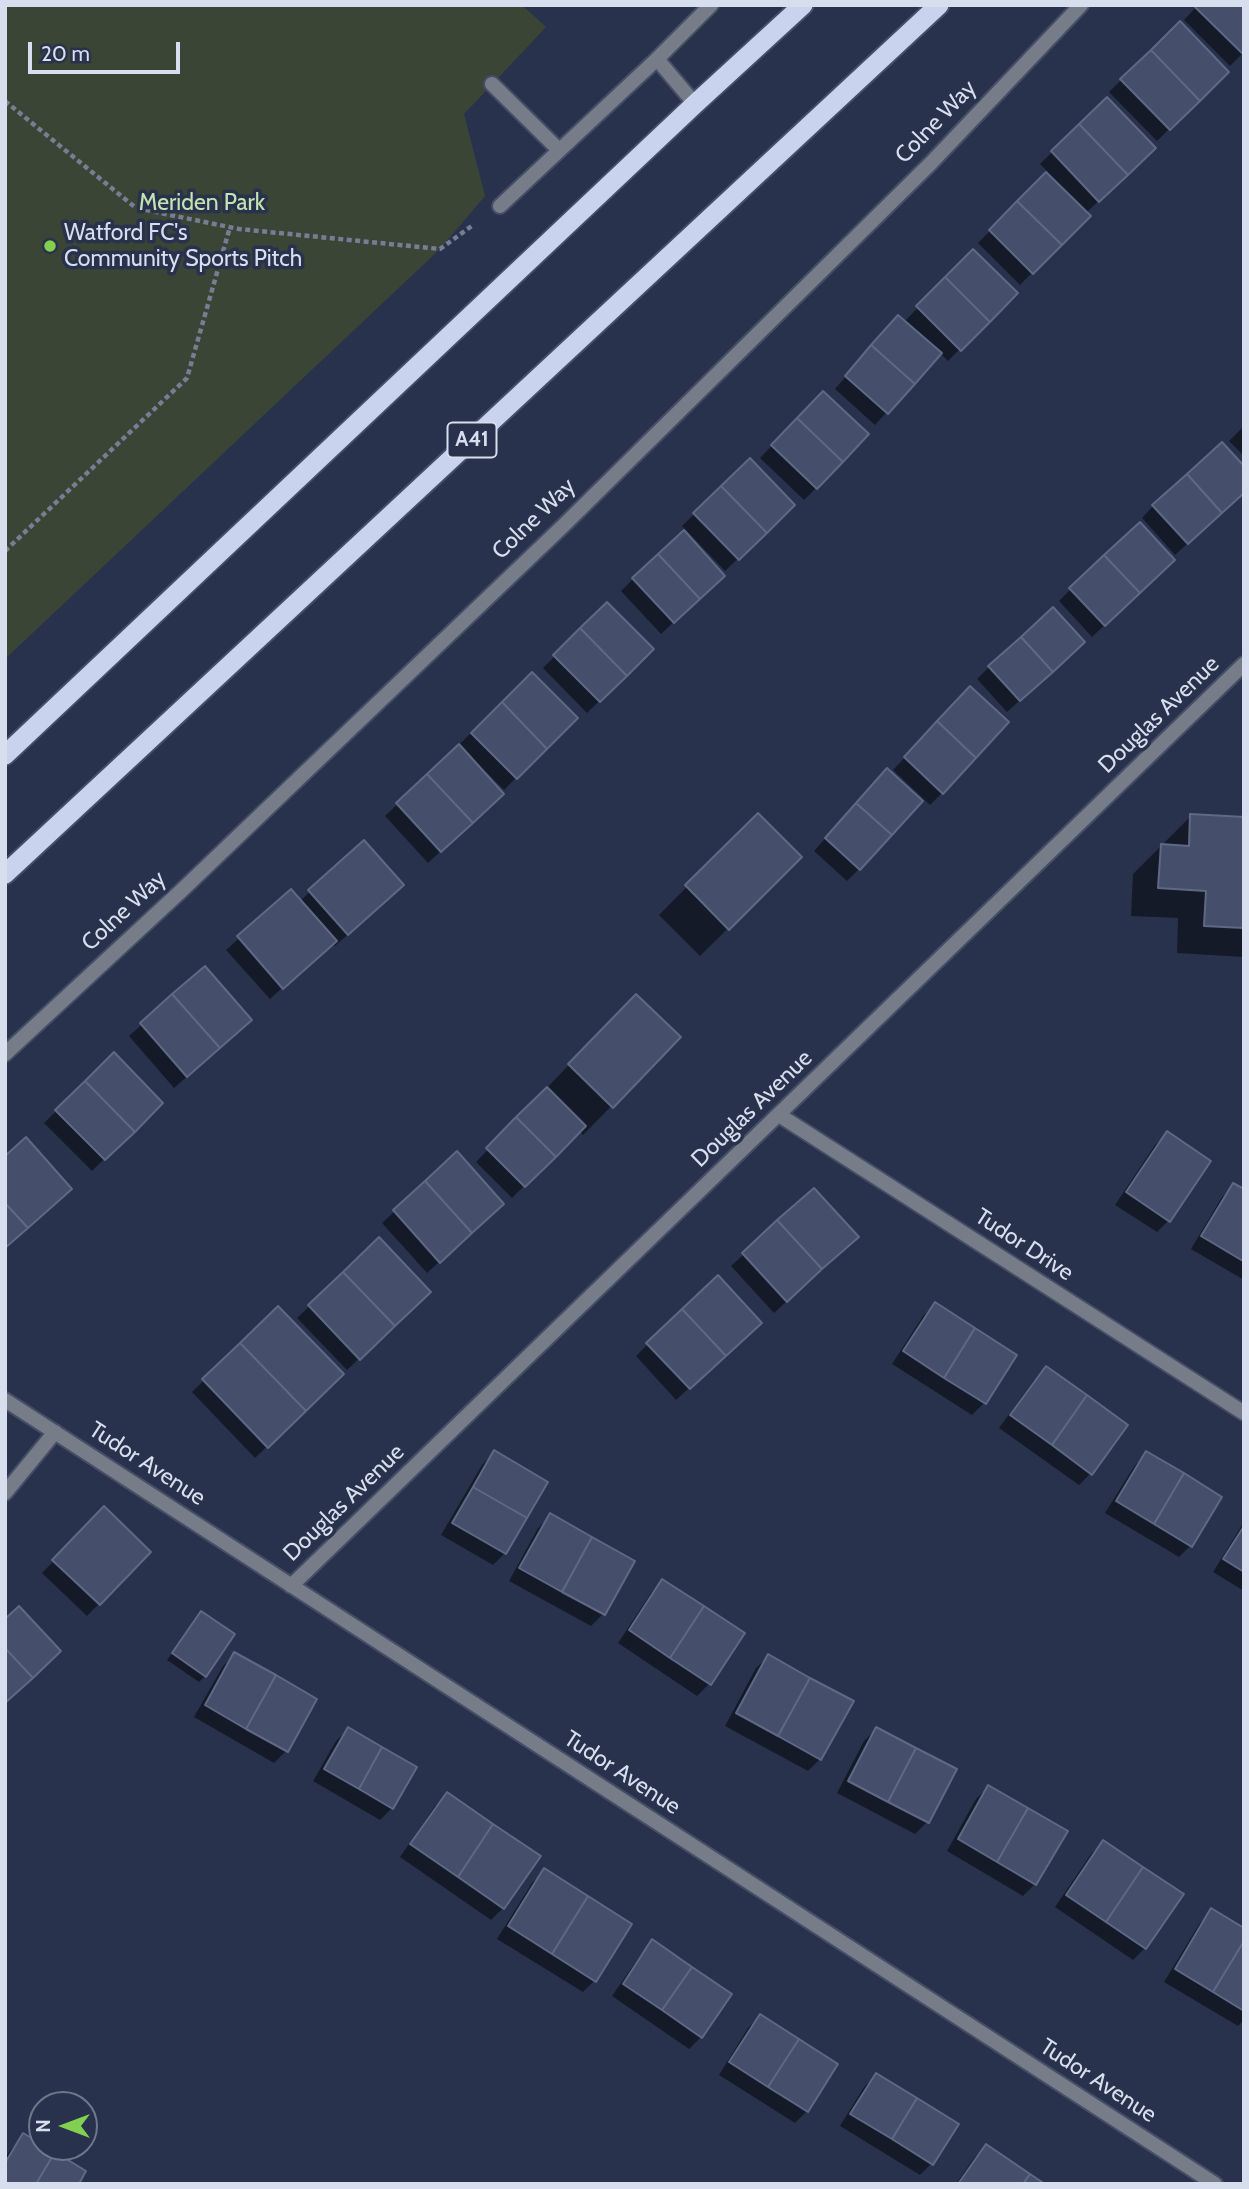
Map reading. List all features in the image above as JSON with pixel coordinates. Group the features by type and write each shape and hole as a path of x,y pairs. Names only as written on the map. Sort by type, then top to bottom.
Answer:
{"highway":[{"path":"5,755 803,5"},
{"name":"A41","path":"5,874 940,5"}],"street":[{"path":"500,206 711,5"},
{"name":"Colne Way","path":"5,1054 181,891 563,526 932,163 1081,5"},
{"path":"657,59 695,104"},
{"path":"492,84 558,149"},
{"name":"Douglas Avenue","path":"291,1586 1244,664"},
{"name":"Tudor Drive","path":"779,1115 1244,1413"},
{"name":"Tudor Avenue","path":"5,1400 1215,2184"},
{"path":"5,1493 55,1432"}],"path":[{"path":"5,101 136,208 230,227 440,249 500,206"},
{"path":"5,551 187,378 230,227"}],"green space":[{"name":"Meriden Park","path":"5,5 522,5 546,27 464,114 485,196 440,249 5,659"}],"building":[{"path":"1244,5 1244,55 1195,7"},
{"path":"1180,21 1229,72 1200,101 1151,50"},
{"path":"1151,50 1200,101 1170,130 1120,79"},
{"path":"1107,97 1156,148 1128,175 1079,124"},
{"path":"1079,124 1128,175 1099,202 1051,151"},
{"path":"1046,172 1091,216 1062,245 1017,201"},
{"path":"1017,201 1062,245 1033,274 989,230"},
{"path":"973,249 1018,293 990,322 945,277"},
{"path":"945,277 990,322 961,351 916,306"},
{"path":"898,315 942,353 915,384 871,345"},
{"path":"871,345 915,384 888,414 845,376"},
{"path":"823,391 869,434 843,462 797,418"},
{"path":"797,418 843,462 817,489 771,445"},
{"path":"1222,442 1244,466 1244,493 1222,513 1187,474"},
{"path":"750,458 795,505 767,533 721,486"},
{"path":"1187,474 1222,513 1188,544 1152,505"},
{"path":"721,486 767,533 739,560 693,513"},
{"path":"1140,522 1175,560 1140,593 1104,555"},
{"path":"684,530 725,576 700,599 658,554"},
{"path":"658,554 700,599 674,623 632,578"},
{"path":"1104,555 1140,593 1105,626 1069,588"},
{"path":"607,602 654,649 627,676 580,628"},
{"path":"1053,607 1085,642 1053,672 1021,637"},
{"path":"580,628 627,676 600,702 553,655"},
{"path":"1021,637 1053,672 1020,701 988,666"},
{"path":"532,672 578,718 547,749 502,702"},
{"path":"970,686 1009,722 976,758 937,721"},
{"path":"502,702 547,749 517,779 471,733"},
{"path":"937,721 976,758 943,794 904,757"},
{"path":"459,744 504,794 473,823 427,774"},
{"path":"887,768 923,801 892,835 856,803"},
{"path":"427,774 473,823 441,852 396,803"},
{"path":"856,803 892,835 860,870 825,838"},
{"path":"758,813 802,857 729,930 685,885"},
{"path":"1190,814 1244,817 1244,928 1204,926 1206,891 1158,888 1161,844 1189,846"},
{"path":"364,840 404,885 348,935 308,890"},
{"path":"291,889 337,941 283,989 237,936"},
{"path":"205,966 252,1020 220,1048 172,994"},
{"path":"172,994 220,1048 187,1077 140,1023"},
{"path":"636,994 681,1037 613,1108 568,1064"},
{"path":"114,1052 163,1103 135,1132 85,1081"},
{"path":"85,1081 135,1132 105,1160 55,1110"},
{"path":"547,1087 586,1126 556,1157 516,1117"},
{"path":"516,1117 556,1157 525,1187 486,1148"},
{"path":"1167,1131 1211,1161 1170,1222 1126,1192"},
{"path":"26,1137 72,1189 28,1228 5,1203 5,1156"},
{"path":"457,1151 504,1204 472,1233 425,1181"},
{"path":"425,1181 472,1233 440,1263 393,1210"},
{"path":"1233,1183 1244,1189 1243,1261 1201,1236"},
{"path":"814,1188 859,1237 822,1269 777,1220"},
{"path":"5,1203 28,1228 5,1248"},
{"path":"777,1220 822,1269 787,1302 742,1253"},
{"path":"379,1237 431,1292 395,1326 343,1272"},
{"path":"343,1272 395,1326 360,1360 308,1305"},
{"path":"718,1275 762,1323 726,1356 682,1309"},
{"path":"935,1302 975,1328 944,1378 903,1351"},
{"path":"278,1306 344,1374 306,1411 240,1343"},
{"path":"682,1309 726,1356 690,1389 646,1343"},
{"path":"975,1328 1017,1355 986,1404 944,1378"},
{"path":"240,1343 306,1411 268,1448 202,1379"},
{"path":"1046,1366 1087,1395 1052,1445 1010,1415"},
{"path":"1087,1395 1128,1425 1092,1475 1052,1445"},
{"path":"494,1450 548,1482 527,1518 473,1487"},
{"path":"1146,1451 1184,1473 1154,1524 1116,1501"},
{"path":"1184,1473 1222,1497 1192,1547 1154,1524"},
{"path":"473,1487 527,1518 506,1554 452,1523"},
{"path":"104,1506 151,1552 100,1605 52,1560"},
{"path":"550,1513 592,1537 562,1592 519,1568"},
{"path":"1244,1526 1244,1572 1223,1559"},
{"path":"592,1537 635,1561 605,1615 562,1592"},
{"path":"662,1579 704,1606 670,1658 629,1630"},
{"path":"19,1606 61,1651 33,1678 5,1648 5,1619"},
{"path":"704,1606 745,1633 711,1685 670,1658"},
{"path":"201,1611 235,1634 206,1677 172,1653"},
{"path":"5,1648 33,1678 5,1703"},
{"path":"234,1652 276,1675 246,1729 205,1705"},
{"path":"768,1654 810,1678 778,1736 736,1713"},
{"path":"276,1675 317,1699 288,1752 246,1729"},
{"path":"810,1678 854,1701 821,1760 778,1736"},
{"path":"348,1727 382,1747 359,1789 324,1769"},
{"path":"876,1727 916,1748 888,1802 848,1781"},
{"path":"382,1747 417,1767 393,1809 359,1789"},
{"path":"916,1748 957,1769 929,1823 888,1802"},
{"path":"988,1785 1028,1808 997,1862 958,1839"},
{"path":"447,1792 493,1824 458,1877 410,1844"},
{"path":"1028,1808 1068,1831 1036,1885 997,1862"},
{"path":"493,1824 541,1856 504,1909 458,1877"},
{"path":"1103,1840 1143,1867 1106,1922 1066,1895"},
{"path":"1143,1867 1184,1894 1146,1949 1106,1922"},
{"path":"544,1868 588,1896 552,1954 508,1926"},
{"path":"588,1896 632,1924 596,1982 552,1954"},
{"path":"1211,1908 1244,1928 1244,1941 1213,1992 1175,1969"},
{"path":"652,1939 692,1967 662,2010 623,1984"},
{"path":"1244,1941 1244,2011 1213,1992"},
{"path":"692,1967 732,1994 702,2038 662,2010"},
{"path":"760,2014 799,2039 768,2087 729,2062"},
{"path":"799,2039 838,2064 808,2112 768,2087"},
{"path":"876,2073 917,2098 892,2139 850,2114"},
{"path":"917,2098 959,2124 933,2165 892,2139"},
{"path":"23,2133 28,2136 28,2161 50,2161 36,2184 5,2184 5,2163"},
{"path":"986,2144 1030,2174 1023,2184 958,2184"},
{"path":"50,2161 70,2161 86,2171 79,2184 36,2184"},
{"path":"1030,2174 1045,2184 1023,2184"}],"place":[{"name":"Watford FC's Community Sports Pitch","path":"50,246"}]}
